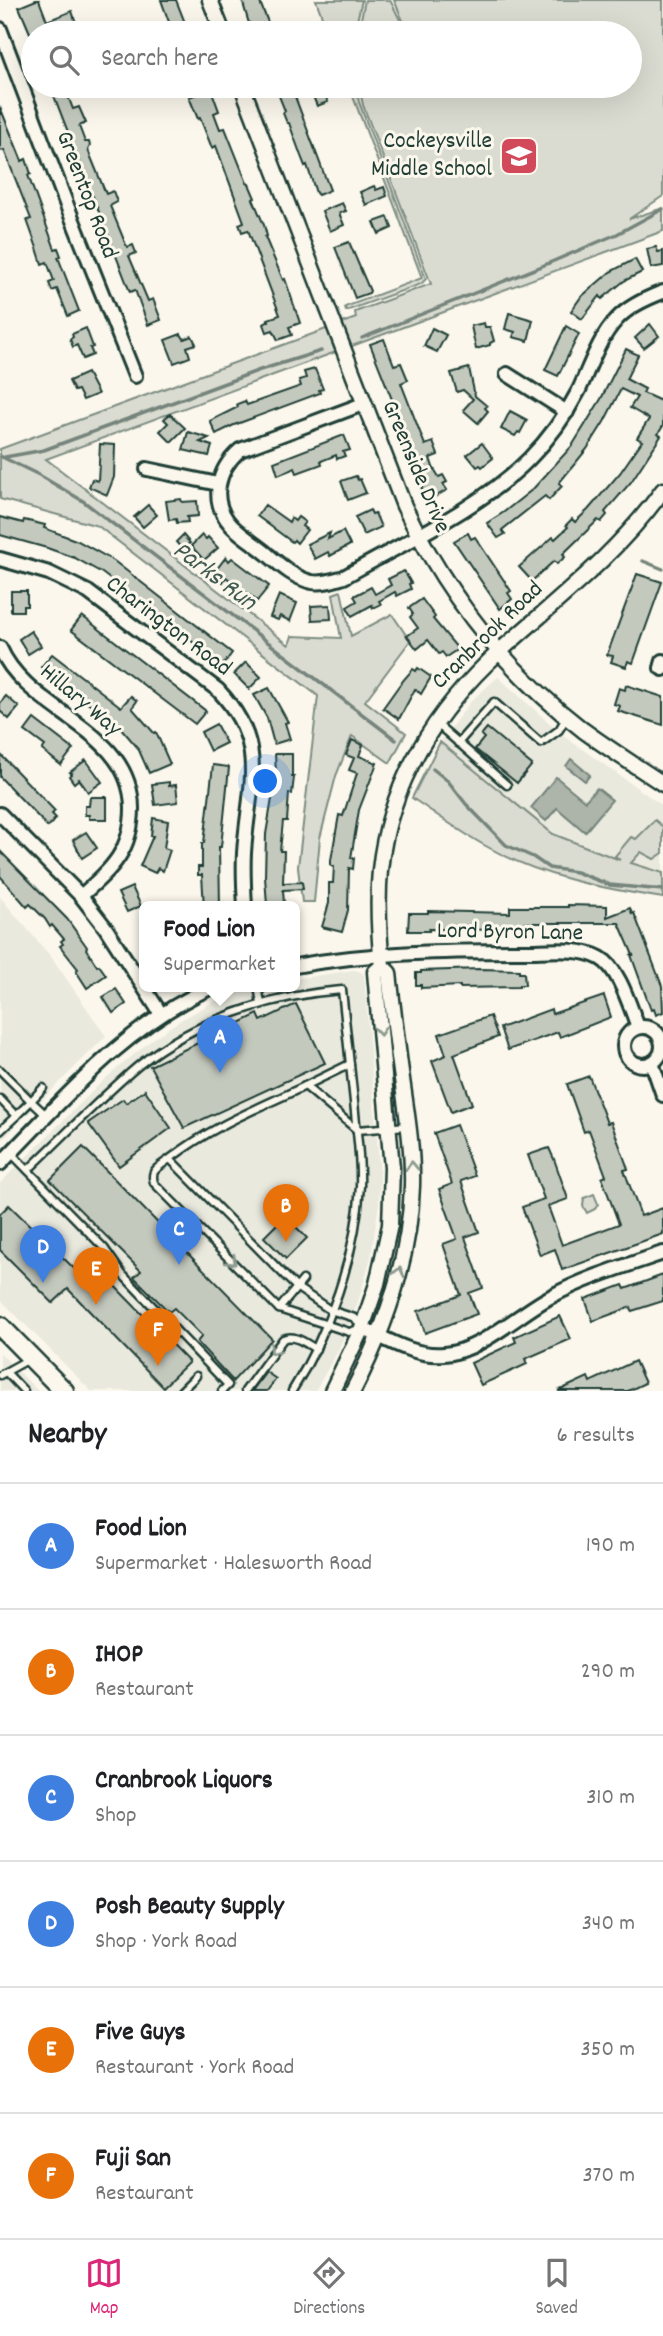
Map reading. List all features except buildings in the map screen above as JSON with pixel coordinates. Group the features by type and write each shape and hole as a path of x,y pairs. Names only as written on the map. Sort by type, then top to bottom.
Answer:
{"main road":[{"path":"1,1331 64,1391"}],"street":[{"path":"210,0 218,21"},
{"name":"Greentop Road","path":"0,29 21,84"},
{"name":"Greentop Road","path":"26,98 135,376"},
{"name":"Greenside Drive","path":"248,98 363,404 418,535 450,590 468,616 536,690 567,717 663,784"},
{"path":"363,404 240,450 229,460 218,484 218,502 232,526 294,576 314,582 329,582 344,577 483,497 508,479 530,459 567,412 606,335 618,318 663,292"},
{"path":"507,374 567,412"},
{"path":"147,469 218,484"},
{"name":"Cranbrook Road","path":"332,1391 362,1328 377,1284 390,1225 392,1168 375,972 381,961 379,888 387,831 406,775 435,722 461,690 499,652 613,550 663,490"},
{"name":"Charington Road","path":"0,559 49,573 88,592 218,690 233,706 248,735 253,770 244,853 245,901"},
{"name":"Hillary Way","path":"0,649 14,672 30,688 111,752 128,782 132,802 129,838 109,871 81,896"},
{"path":"663,661 663,669"},
{"path":"0,814 81,896 139,980"},
{"name":"Lord Byron Lane","path":"300,966 381,961 403,952 587,953 606,962 612,970 638,1027"},
{"name":"Cranbrook Road","path":"353,1391 380,1337 401,1269 408,1232 412,1184 409,1126 389,973 381,961"},
{"path":"147,992 161,1014"},
{"path":"0,1164 115,1049 161,1014 203,992"},
{"path":"638,1027 651,1028 663,1041 661,1054 652,1063 643,1065 635,1063 626,1054 624,1046 626,1037 638,1027"},
{"path":"652,1063 663,1095"},
{"path":"362,1328 418,1352 430,1355 454,1353 483,1340 534,1305 566,1289 663,1253"}],"lane":[{"path":"458,743 494,702 541,743 559,730 567,717"},
{"path":"435,722 507,785"},
{"path":"28,1170 138,1066 194,1031 261,1003 342,990 357,1130 360,1185 356,1223 337,1295 316,1349 292,1391"},
{"path":"259,992 261,1003"},
{"path":"170,1158 296,1287 330,1310 355,1318 362,1328 349,1332 279,1309 154,1182 155,1170 170,1158 193,1141 350,1063"},
{"path":"0,1070 47,1116"},
{"path":"305,1086 357,1130 409,1126"},
{"path":"0,1131 43,1088"},
{"path":"0,1099 16,1116"},
{"path":"11,1153 104,1248 122,1274 228,1385 222,1391"},
{"path":"279,1309 303,1280"},
{"path":"245,1391 283,1339 295,1338 316,1349"},
{"path":"24,1391 3,1374 31,1358"},
{"path":"181,1391 195,1376"}],"shaded area":[{"path":"316,0 362,0 357,21 324,21"},
{"path":"365,0 390,0 400,21 361,21"},
{"path":"394,0 663,0 663,196 629,219 663,208 663,231 46,459 289,645 292,636 341,638 333,594 341,591 351,636 392,614 410,641 365,701 406,733 390,763 352,736 336,776 320,838 314,902 302,902 298,867 318,696 98,526 0,499 0,449 356,318 355,312 431,284 362,98 642,98 642,21 403,21"},
{"path":"354,98 358,98 426,279 421,284 346,311 345,307 422,278"},
{"path":"498,677 565,737 663,806 663,873 609,857 553,834 440,742 471,701"},
{"path":"440,742 553,834 620,860 615,856 631,837 636,839 655,820 663,827 663,853 654,859 641,852 631,863 663,873 663,898 571,880 526,865 475,840 412,798"},
{"path":"571,759 590,775 585,781 566,766"},
{"path":"556,777 585,801 597,788 612,800 585,832 557,808 546,821 531,808"},
{"path":"0,897 52,958 106,1036 0,1142"},
{"path":"354,970 364,975 380,1177 379,1203 371,1257 358,1302 338,1351 315,1391 91,1391 0,1299 0,1183 107,1077 154,1038 215,1001 242,992 300,992 300,978"},
{"path":"594,1194 598,1204 587,1213 583,1206 584,1198"},
{"path":"0,1353 38,1391 0,1391"}],"waterway":[{"path":"362,338 617,234 663,209"},
{"path":"5,457 44,450 260,370 321,351"},
{"name":"Parks Run","path":"0,456 83,501 396,740"},
{"path":"643,561 663,569"},
{"name":"Parks Run","path":"433,769 448,781 466,804 506,845 533,857 549,868 576,872 610,885 663,890"}],"place":[{"name":"Cockeysville Middle School","path":"519,156"},
{"name":"Food Lion","path":"220,1073"},
{"name":"IHOP","path":"286,1242"},
{"name":"Cranbrook Liquors","path":"179,1265"},
{"name":"Posh Beauty Supply","path":"43,1283"},
{"name":"Five Guys","path":"96,1305"},
{"name":"Fuji San","path":"158,1366"}]}
